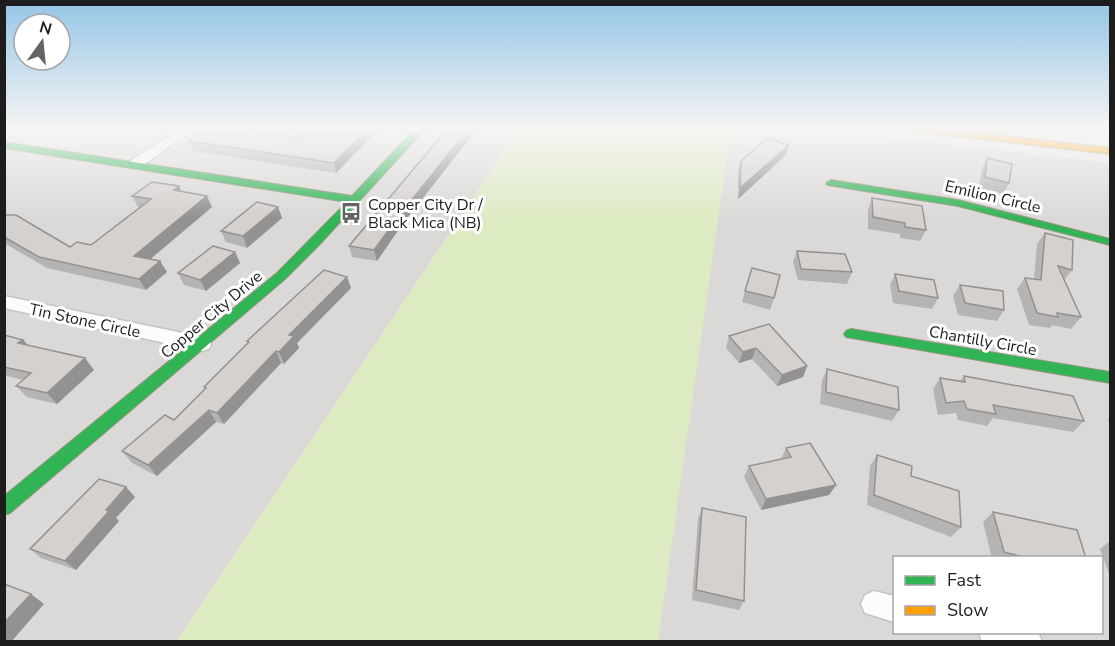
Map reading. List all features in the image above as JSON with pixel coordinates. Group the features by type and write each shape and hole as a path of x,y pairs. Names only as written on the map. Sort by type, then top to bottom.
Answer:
{"street":[{"path":"89,158 354,200"},
{"path":"134,165 144,158"},
{"name":"Copper City Drive","path":"4,507 60,458 201,344 303,255 393,158"},
{"name":"Emilion Circle","path":"831,183 958,203 1110,242"},
{"name":"Tin Stone Circle","path":"4,302 201,344"},
{"name":"Chantilly Circle","path":"850,334 1110,378"},
{"path":"996,634 1028,642"}],"shaded area":[{"path":"4,158 500,158 177,641 5,641"},
{"path":"726,158 1069,158 1110,163 1110,641 654,642"}],"green space":[{"path":"500,158 727,158 658,641 177,641"}],"building":[{"path":"302,158 339,158 334,163"},
{"path":"423,158 445,158 374,250 349,246"},
{"path":"744,158 774,158 740,188 741,161"},
{"path":"987,158 1012,164 1009,183 985,177"},
{"path":"152,182 179,186 174,190 207,196 134,256 160,261 139,279 39,257 4,237 4,215 16,215 70,247 77,242 91,245 151,199 132,196"},
{"path":"872,198 922,206 926,230 905,227 905,223 873,217"},
{"path":"257,202 278,207 243,236 221,231"},
{"path":"1045,233 1073,240 1072,270 1058,266 1081,317 1057,313 1058,317 1037,313 1025,278 1041,280"},
{"path":"213,246 235,252 200,280 178,273"},
{"path":"797,251 845,254 852,272 801,269"},
{"path":"752,268 780,275 774,298 745,291"},
{"path":"324,270 347,277 289,335 294,336 279,352 276,351 217,413 209,410 148,465 122,451 165,415 174,420 249,342 247,341"},
{"path":"895,274 934,280 938,298 899,291"},
{"path":"960,285 1003,291 1004,310 965,303"},
{"path":"769,324 807,366 782,375 756,348 743,352 729,336"},
{"path":"4,335 23,340 18,343 85,358 47,393 16,386 31,373 4,367"},
{"path":"827,369 898,387 899,410 826,392"},
{"path":"964,376 1073,396 1084,421 993,405 996,414 967,409 964,401 946,403 940,378 965,382"},
{"path":"810,443 836,485 766,499 749,466 791,457 786,448"},
{"path":"877,455 912,466 911,476 959,491 961,527 874,495"},
{"path":"99,479 126,487 106,510 109,511 65,561 30,549"},
{"path":"702,508 746,517 744,601 696,590"},
{"path":"993,512 1077,530 1085,556 1020,556 1004,552"},
{"path":"4,584 31,594 4,623"}],"traffic: fast":[{"path":"88,158 354,200"},
{"path":"4,507 281,276 315,243 393,158"},
{"path":"831,183 958,203 1110,242"},
{"path":"851,334 1110,378"}],"place":[{"name":"Copper City Dr / Black Mica (NB)","path":"351,213"}]}
